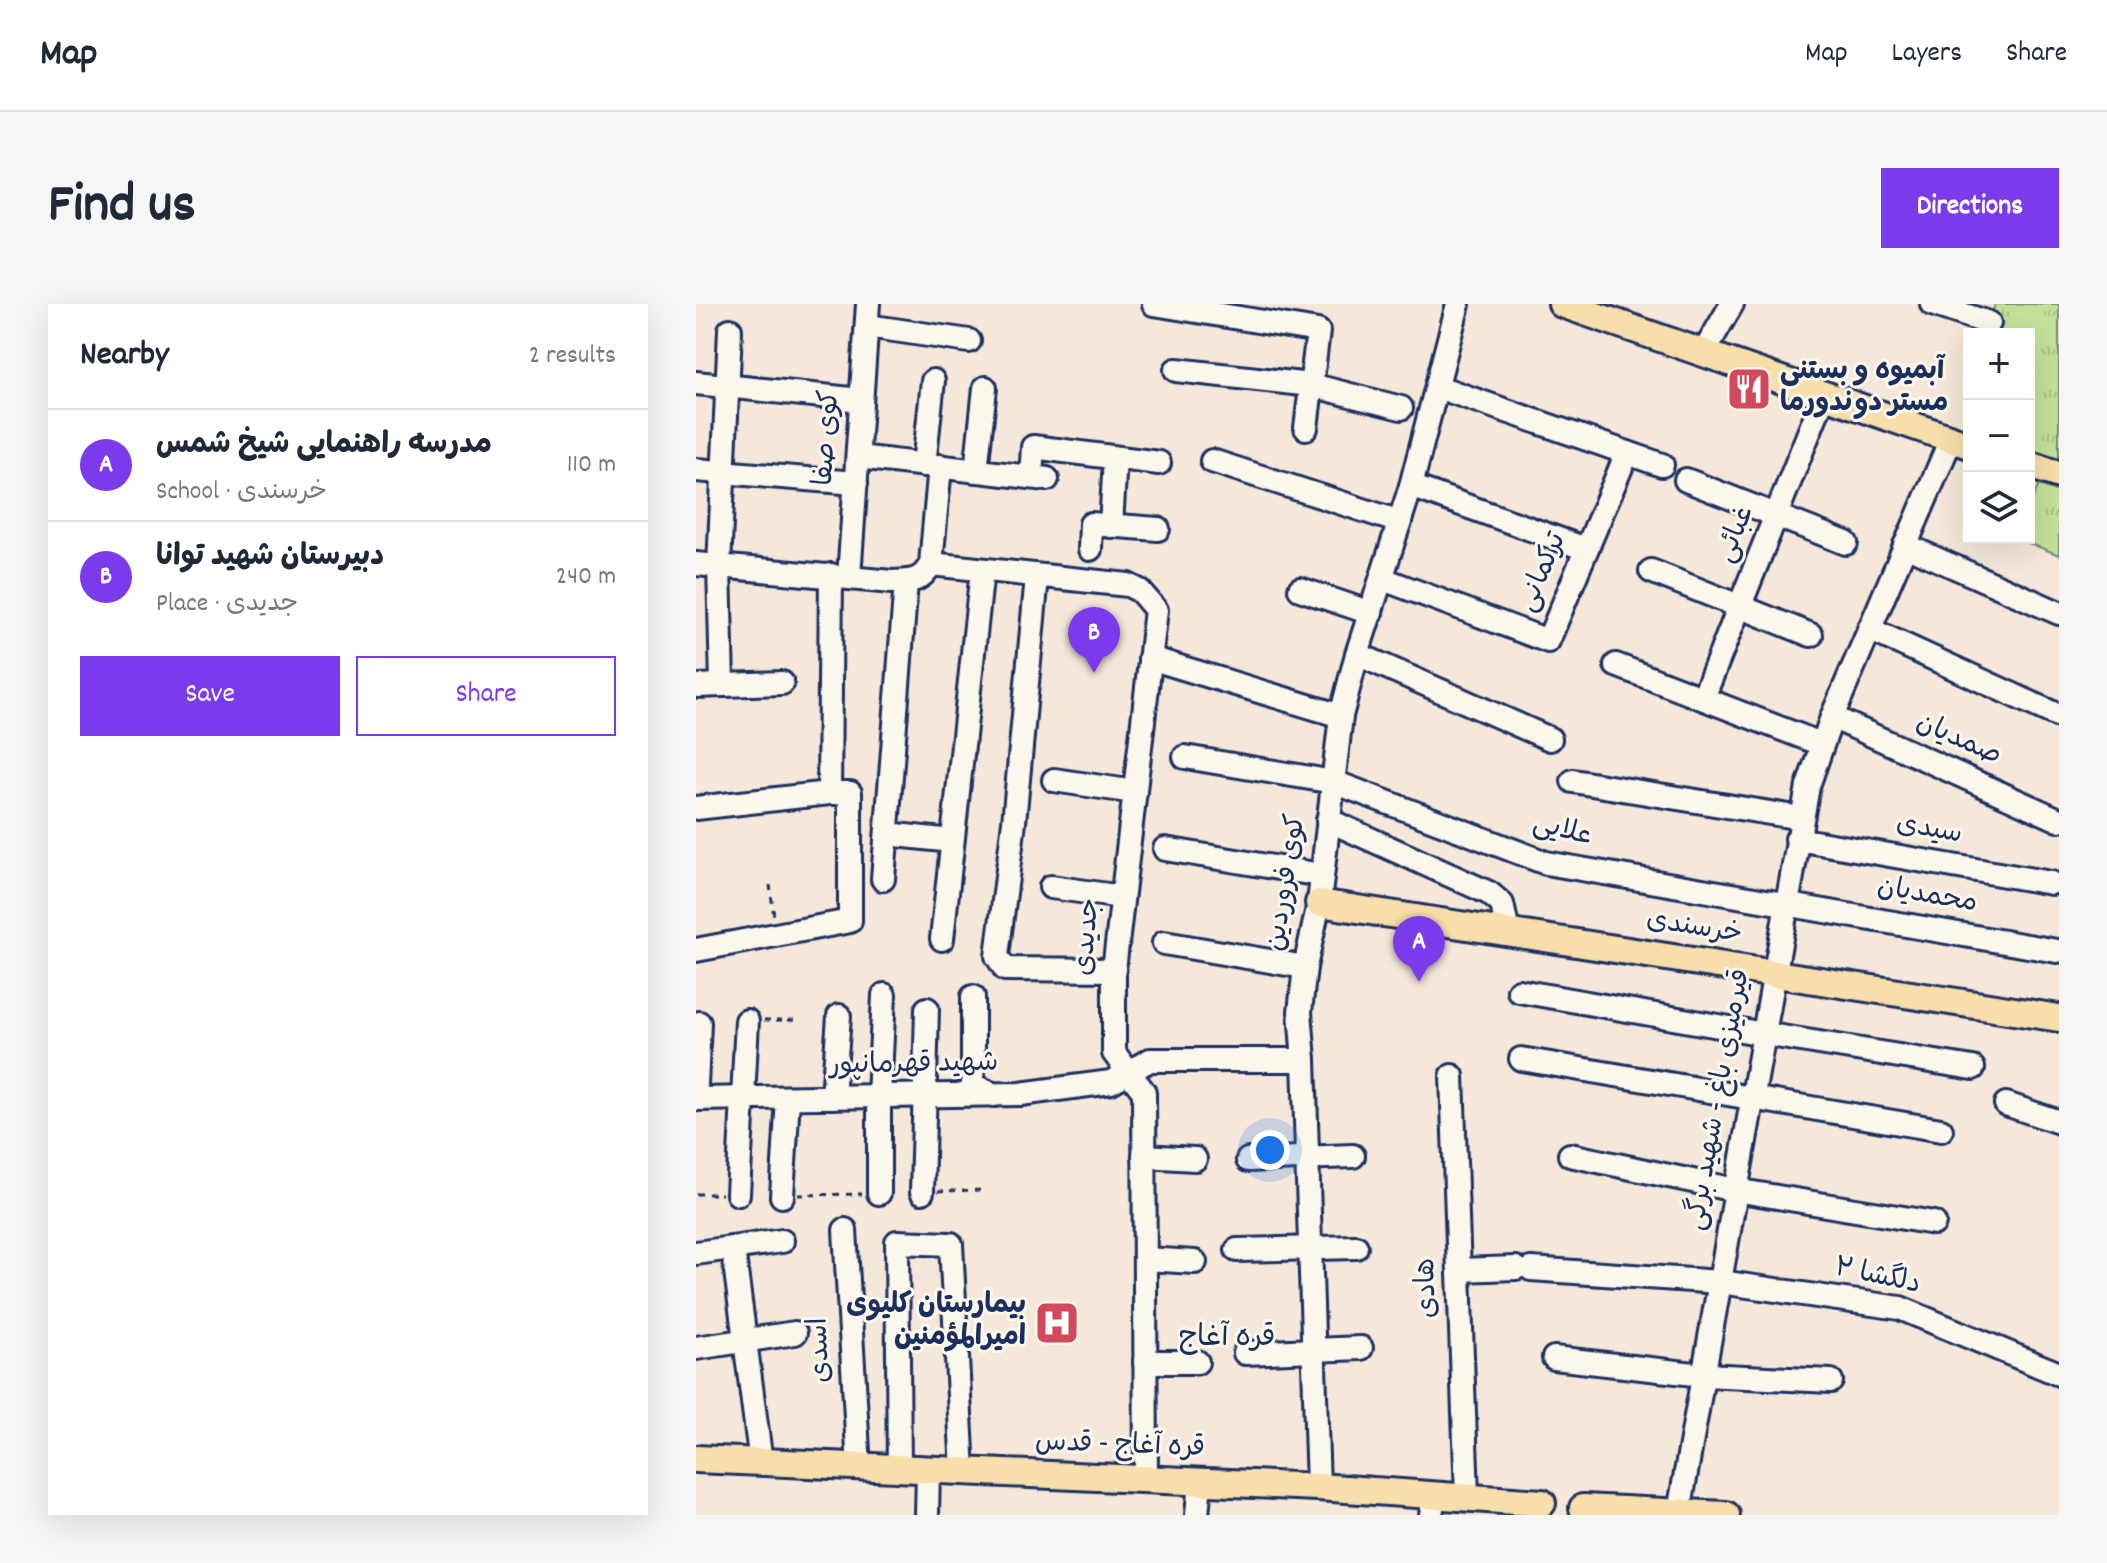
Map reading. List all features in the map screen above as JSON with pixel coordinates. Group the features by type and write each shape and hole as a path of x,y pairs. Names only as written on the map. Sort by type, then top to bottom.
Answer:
{"main road":[{"path":"1562,304 1960,442"},
{"path":"2035,467 2059,475"},
{"name":"خرسندی","path":"1319,903 2059,1018"},
{"name":"قره آغاج - قدس","path":"696,1459 1318,1487 1432,1505 1467,1497 1537,1509 1556,1497 1571,1499 1584,1512"},
{"path":"1584,1512 1726,1515"}],"street":[{"path":"1160,304 1318,331 1306,428"},
{"name":"کوی فروردین","path":"1318,1487 1300,1012 1305,967 1319,903 1341,716 1357,654 1411,486 1458,304"},
{"path":"1704,352 1732,304"},
{"path":"1932,304 1989,323"},
{"path":"867,315 969,341"},
{"name":"کوی صفا","path":"829,793 840,576 856,483 867,315"},
{"path":"722,685 707,565 723,472 730,330"},
{"path":"1176,370 1311,385 1401,408"},
{"path":"707,565 899,582 925,575 940,565 932,466 933,381"},
{"path":"696,383 861,400"},
{"path":"1438,387 1662,465"},
{"path":"976,471 985,388"},
{"name":"غبائی","path":"1703,698 1824,395"},
{"name":"قیرمیزی باغ - شهید برگی","path":"1679,1512 1799,828 1821,744 1905,545 1960,442"},
{"path":"858,457 1039,478 1033,447 1159,463"},
{"name":"ترکمانی","path":"1383,579 1548,641 1627,453"},
{"path":"1111,526 1115,458"},
{"path":"1212,461 1400,522"},
{"path":"696,470 856,483"},
{"path":"1686,480 1846,543"},
{"path":"1411,486 1586,549"},
{"path":"1090,549 1091,524 1158,529"},
{"path":"1905,545 2059,613"},
{"name":"جدیدی","path":"940,565 1128,585 1140,591 1156,610 1114,970 1114,1053 1144,1092 1146,1480"},
{"path":"942,939 982,570"},
{"path":"1651,571 1811,635"},
{"path":"1037,576 1014,822 997,956 1005,969 1114,970"},
{"path":"883,879 899,582"},
{"path":"1300,589 1371,613"},
{"path":"1869,629 2059,716"},
{"path":"1357,654 1550,739"},
{"path":"1150,658 1341,716"},
{"path":"1616,665 1821,744"},
{"path":"696,686 782,683"},
{"name":"صمدیان","path":"1832,717 2059,820"},
{"name":"علایی","path":"1185,757 1334,782 1546,863 1786,903"},
{"path":"1054,780 1135,792"},
{"name":"سیدی","path":"1573,781 2051,883"},
{"path":"696,808 850,793 850,921 696,950"},
{"path":"1328,820 1489,893 1502,904 1508,932"},
{"path":"887,834 952,841"},
{"path":"1165,849 1321,875"},
{"path":"1051,887 1122,897"},
{"name":"محمدیان","path":"1786,903 2057,951"},
{"path":"1164,943 1305,967"},
{"path":"1519,991 1973,1068"},
{"path":"879,1193 879,1097 884,995"},
{"path":"973,997 973,1085 994,1095"},
{"path":"922,1192 927,1009"},
{"path":"833,1097 839,1016"},
{"path":"738,1194 747,1021"},
{"path":"696,1085 699,1023"},
{"path":"1521,1059 1941,1130"},
{"name":"شهید قهرمانپور","path":"696,1099 1020,1094 1111,1082 1150,1060 1304,1060"},
{"name":"هادی","path":"1452,1076 1467,1497"},
{"path":"782,1196 788,1098"},
{"path":"2006,1104 2059,1122"},
{"path":"1570,1155 1735,1190 1934,1223"},
{"path":"1144,1156 1195,1159"},
{"path":"1248,1160 1353,1156"},
{"name":"اسدی","path":"845,1230 859,1468"},
{"path":"696,1253 782,1241"},
{"path":"899,1469 897,1242 951,1244 963,1472"},
{"path":"1237,1250 1356,1247"},
{"path":"733,1248 761,1463"},
{"path":"1145,1259 1195,1262"},
{"name":"دلگشا ۲","path":"1459,1270 1524,1269 1720,1282 1900,1308 2055,1373"},
{"path":"696,1348 795,1333"},
{"path":"1245,1353 1361,1348"},
{"path":"2055,1373 2059,1349"},
{"path":"1554,1358 1703,1375 1831,1381"},
{"path":"1145,1362 1197,1362"},
{"path":"927,1515 928,1471"},
{"path":"1197,1515 1200,1482"}],"path":[{"path":"770,885 776,933"},
{"path":"922,1192 986,1190"},
{"path":"782,1196 879,1193"},
{"path":"696,1194 738,1194"}],"green space":[{"path":"1995,304 2059,304 2059,459 2035,451 2035,328 1987,328"},
{"path":"2039,485 2059,492 2059,555 2031,544 2035,544 2035,493"}],"place":[{"name":"آبمیوه و بستنی مستر دوندورما","path":"1749,389"},
{"name":"دبیرستان شهید توانا","path":"1094,673"},
{"name":"مدرسه راهنمایی شیخ شمس","path":"1419,982"},
{"name":"بیمارستان کلیوی امیرالمؤمنین","path":"1057,1323"}],"district":[{"name":"قره آغاج","path":"1227,1339"}]}
